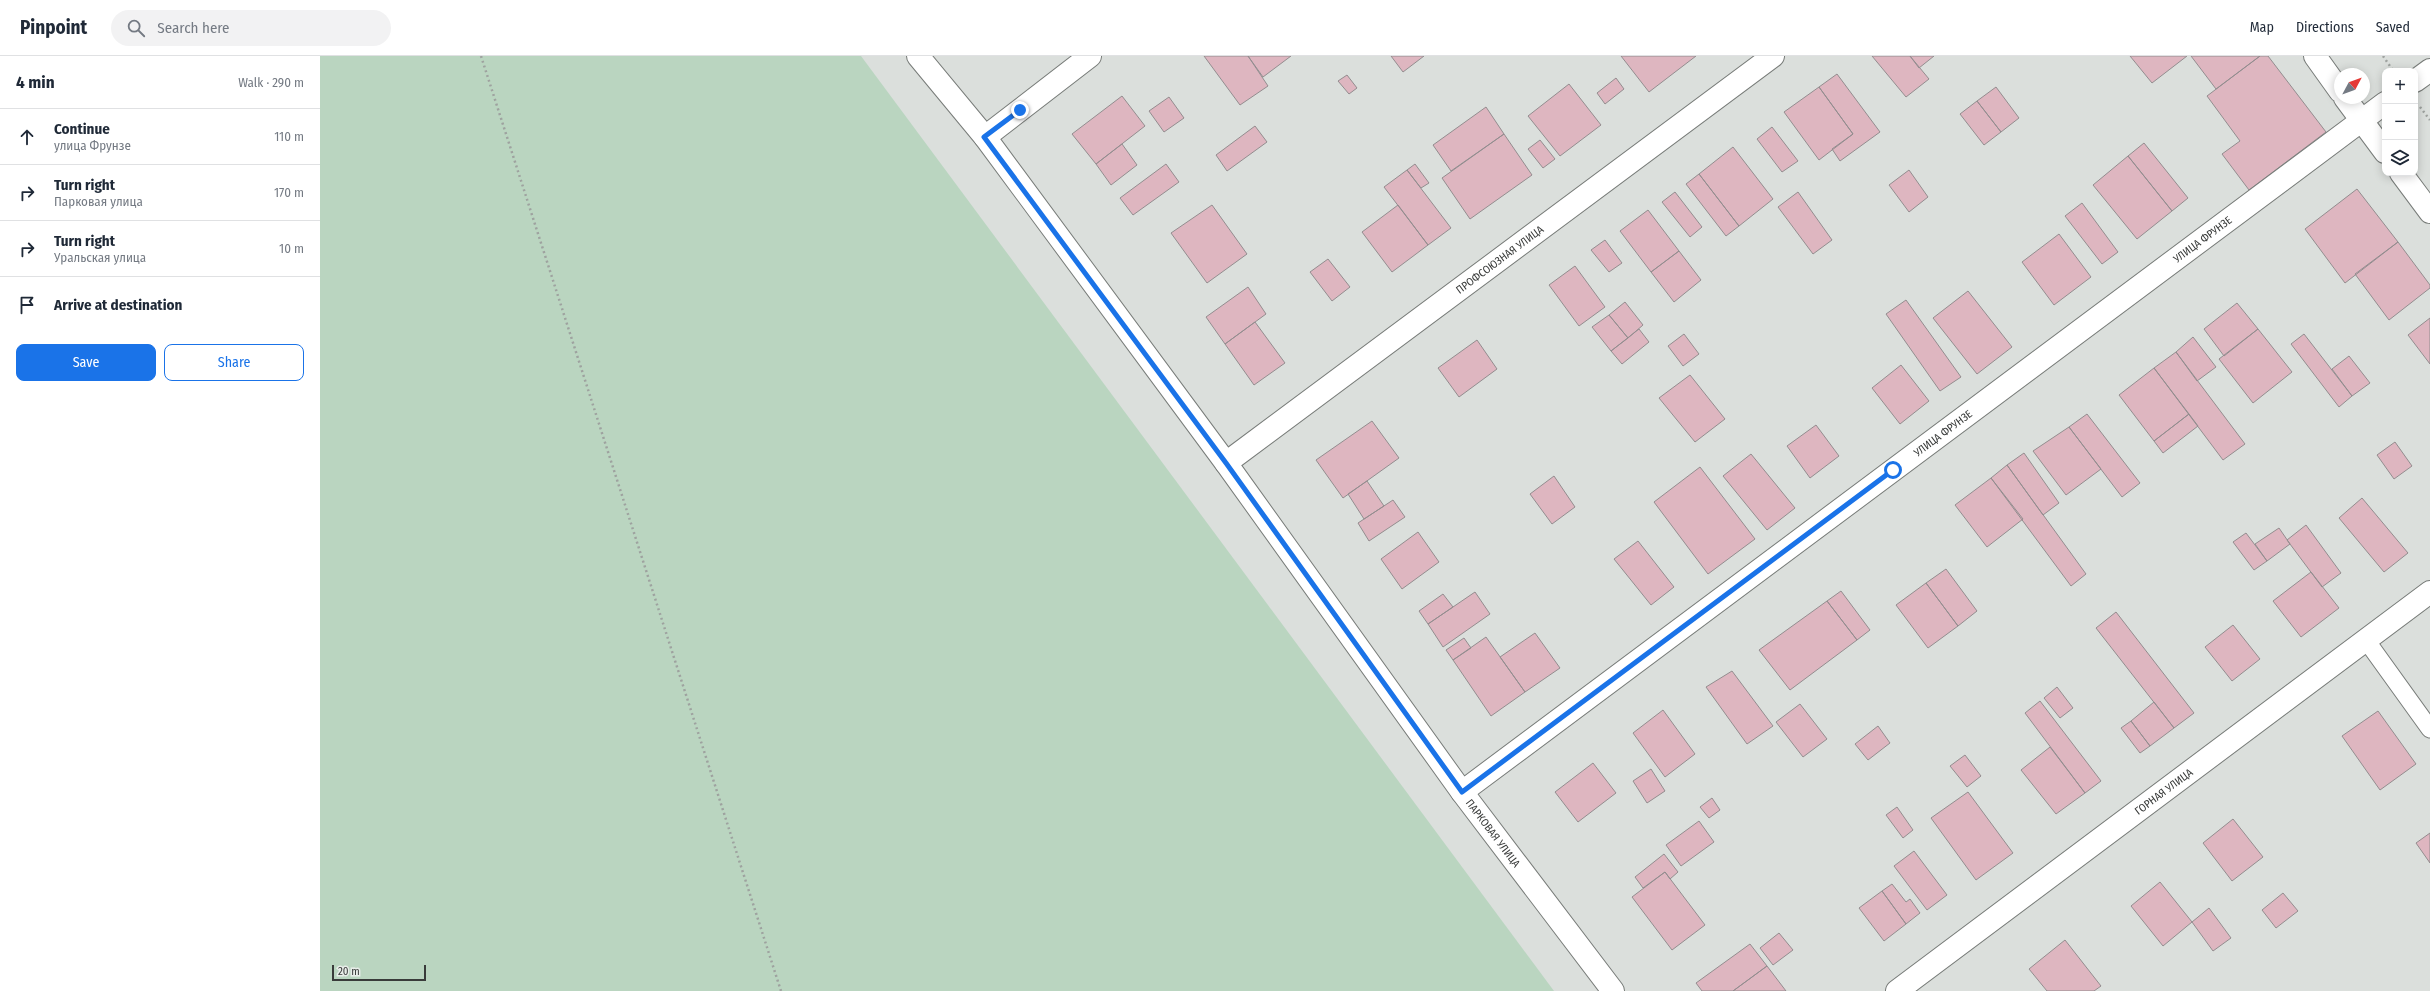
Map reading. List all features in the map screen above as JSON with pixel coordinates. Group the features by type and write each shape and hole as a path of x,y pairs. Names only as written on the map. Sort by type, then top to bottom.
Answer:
{"street":[{"name":"ПАРКОВАЯ УЛИЦА","path":"918,56 984,137 1226,463 1462,792 1613,991"},
{"path":"984,137 1090,56"},
{"name":"ПРОФСОЮЗНАЯ УЛИЦА","path":"1226,463 1773,56"},
{"path":"2315,56 2334,83"},
{"path":"2418,79 2430,70"},
{"path":"2349,104 2382,148"},
{"name":"УЛИЦА ФРУНЗЕ","path":"1462,792 2384,104"},
{"path":"2403,176 2430,212"},
{"name":"ГОРНАЯ УЛИЦА","path":"1898,991 2430,592"}],"lane":[{"path":"2366,640 2430,729"}],"path":[{"path":"481,56 781,991"},
{"path":"2382,56 2392,68"},
{"path":"2419,105 2430,120"}],"green space":[{"path":"320,56 861,56 1554,991 320,991"}],"building":[{"path":"1204,56 1248,56 1268,86 1240,105"},
{"path":"1248,56 1291,56 1263,77"},
{"path":"1391,56 1424,56 1403,72"},
{"path":"1621,56 1696,56 1649,92"},
{"path":"1872,56 1910,56 1929,79 1906,97"},
{"path":"1910,56 1934,56 1919,68"},
{"path":"2130,56 2187,56 2152,83"},
{"path":"2191,56 2260,56 2216,89"},
{"path":"2260,56 2268,56 2326,132 2249,190 2222,154 2240,141 2207,96"},
{"path":"1837,74 1880,132 1840,161 1832,149 1853,134 1819,87"},
{"path":"1347,75 1357,88 1349,94 1338,81"},
{"path":"1616,78 1624,89 1605,104 1597,93"},
{"path":"1569,84 1601,125 1560,156 1528,116"},
{"path":"1819,87 1853,134 1819,160 1784,112"},
{"path":"1996,87 2019,118 2001,132 1977,101"},
{"path":"1122,96 1145,126 1096,164 1072,134"},
{"path":"1169,97 1184,118 1164,132 1149,111"},
{"path":"1977,101 2001,132 1984,145 1960,114"},
{"path":"1486,107 1504,134 1451,171 1433,145"},
{"path":"1255,126 1267,142 1227,171 1216,155"},
{"path":"1772,127 1798,161 1782,172 1757,139"},
{"path":"1504,134 1532,175 1470,219 1442,178"},
{"path":"1540,140 1555,159 1543,168 1528,149"},
{"path":"2144,143 2188,198 2172,211 2128,156"},
{"path":"1122,144 1137,165 1111,185 1096,164"},
{"path":"1733,147 1773,199 1739,226 1699,174"},
{"path":"2128,156 2172,211 2137,239 2093,185"},
{"path":"1166,164 1179,182 1133,215 1120,198"},
{"path":"1415,164 1429,183 1421,188 1407,170"},
{"path":"1407,170 1451,228 1428,245 1384,187"},
{"path":"1909,170 1928,197 1909,212 1889,185"},
{"path":"1699,174 1739,226 1726,236 1686,184"},
{"path":"2357,189 2398,242 2345,283 2305,229"},
{"path":"1675,192 1702,227 1690,237 1662,202"},
{"path":"1798,192 1832,240 1813,254 1778,207"},
{"path":"2082,203 2118,252 2102,264 2065,216"},
{"path":"1212,205 1247,254 1207,283 1171,233"},
{"path":"1398,205 1428,245 1392,272 1362,232"},
{"path":"1648,210 1679,251 1651,272 1620,231"},
{"path":"2059,234 2091,277 2054,305 2022,262"},
{"path":"1605,240 1622,263 1609,272 1591,250"},
{"path":"2398,242 2430,285 2430,288 2389,320 2355,274"},
{"path":"1679,251 1701,280 1674,302 1651,272"},
{"path":"1328,259 1350,287 1332,301 1310,272"},
{"path":"1575,266 1605,307 1579,326 1549,285"},
{"path":"1248,287 1266,314 1225,344 1206,317"},
{"path":"1968,291 2012,347 1977,374 1933,318"},
{"path":"1906,300 1961,377 1940,391 1886,314"},
{"path":"1625,302 1643,325 1628,338 1609,315"},
{"path":"2237,303 2258,329 2224,356 2204,329"},
{"path":"1609,315 1628,338 1611,351 1592,327"},
{"path":"2430,318 2430,364 2408,335"},
{"path":"1255,322 1285,363 1254,385 1225,344"},
{"path":"1639,329 1649,342 1622,364 1611,351"},
{"path":"2258,329 2292,372 2253,403 2219,359"},
{"path":"1684,334 1699,354 1683,366 1668,346"},
{"path":"2304,334 2352,396 2339,407 2291,344"},
{"path":"2193,337 2216,367 2197,381 2176,352"},
{"path":"1477,340 1497,369 1459,397 1438,368"},
{"path":"2176,352 2245,444 2223,460 2154,368"},
{"path":"2349,356 2370,383 2352,396 2332,369"},
{"path":"1901,365 1929,401 1900,424 1872,388"},
{"path":"2154,368 2189,414 2154,441 2119,395"},
{"path":"1690,375 1725,419 1695,442 1659,398"},
{"path":"2087,414 2140,483 2122,497 2069,427"},
{"path":"2189,414 2198,426 2163,453 2154,441"},
{"path":"1372,421 1399,458 1343,498 1316,460"},
{"path":"1816,425 1839,456 1810,478 1787,446"},
{"path":"2069,427 2101,469 2066,495 2033,451"},
{"path":"2395,442 2412,466 2394,479 2377,455"},
{"path":"2024,453 2059,503 2043,515 2007,465"},
{"path":"1751,454 1795,508 1767,530 1723,476"},
{"path":"2007,465 2086,574 2071,586 1991,478"},
{"path":"1700,467 1755,539 1708,574 1654,502"},
{"path":"1554,476 1575,507 1552,524 1530,494"},
{"path":"1991,478 2023,519 1987,547 1955,505"},
{"path":"1367,481 1384,506 1364,519 1348,494"},
{"path":"2362,498 2408,553 2384,572 2339,518"},
{"path":"1393,500 1405,517 1369,541 1358,523"},
{"path":"2306,525 2341,573 2322,587 2287,540"},
{"path":"2279,528 2290,544 2267,561 2255,544"},
{"path":"1418,532 1439,562 1402,589 1381,559"},
{"path":"2246,533 2267,561 2254,570 2233,542"},
{"path":"1638,541 1674,587 1651,605 1614,559"},
{"path":"1946,569 1977,611 1958,626 1926,583"},
{"path":"2311,572 2339,608 2301,637 2273,601"},
{"path":"1926,583 1958,626 1928,648 1896,605"},
{"path":"1841,591 1870,630 1857,640 1827,601"},
{"path":"1475,592 1490,614 1443,647 1428,624"},
{"path":"1443,594 1453,607 1428,624 1419,611"},
{"path":"1827,601 1857,640 1790,690 1759,650"},
{"path":"2116,612 2194,713 2174,728 2096,628"},
{"path":"2233,625 2260,659 2232,681 2205,647"},
{"path":"1535,633 1560,668 1525,692 1500,657"},
{"path":"1486,637 1525,692 1491,716 1453,660"},
{"path":"1464,638 1471,648 1453,660 1446,650"},
{"path":"1732,671 1773,726 1747,744 1706,687"},
{"path":"2057,687 2073,708 2060,718 2044,698"},
{"path":"2040,701 2101,781 2085,793 2025,713"},
{"path":"2154,702 2174,728 2150,746 2131,721"},
{"path":"1800,704 1827,739 1803,757 1776,722"},
{"path":"1663,710 1695,754 1665,777 1633,733"},
{"path":"2378,711 2416,764 2380,790 2342,736"},
{"path":"2131,721 2150,746 2140,753 2121,728"},
{"path":"1878,726 1890,743 1868,760 1855,744"},
{"path":"2050,747 2085,793 2056,814 2021,770"},
{"path":"1965,755 1981,776 1967,787 1950,766"},
{"path":"1593,763 1616,793 1578,822 1555,792"},
{"path":"1651,769 1665,791 1647,803 1633,781"},
{"path":"1968,792 2013,853 1976,880 1931,818"},
{"path":"1712,798 1720,810 1709,818 1700,807"},
{"path":"1897,807 1913,830 1903,838 1886,815"},
{"path":"2233,819 2263,857 2232,881 2203,843"},
{"path":"1699,821 1714,842 1681,866 1666,845"},
{"path":"2430,833 2430,863 2416,843"},
{"path":"1914,851 1947,895 1927,910 1894,866"},
{"path":"1664,854 1678,872 1670,879 1665,872 1643,888 1635,877"},
{"path":"1665,872 1705,925 1672,950 1632,897"},
{"path":"2160,882 2192,922 2163,946 2131,906"},
{"path":"1892,884 1906,902 1910,899 1920,913 1906,924 1882,891"},
{"path":"1882,891 1906,924 1884,941 1859,908"},
{"path":"2283,893 2298,911 2276,928 2262,910"},
{"path":"2209,908 2231,938 2213,951 2192,922"},
{"path":"1779,933 1793,950 1773,965 1760,948"},
{"path":"2065,940 2101,986 2094,991 2047,991 2029,969"},
{"path":"1750,944 1767,966 1733,991 1702,991 1696,983"},
{"path":"1767,966 1786,991 1733,991"}],"route":[{"path":"1020,110 984,137 1226,463 1462,792 1893,470"}]}
